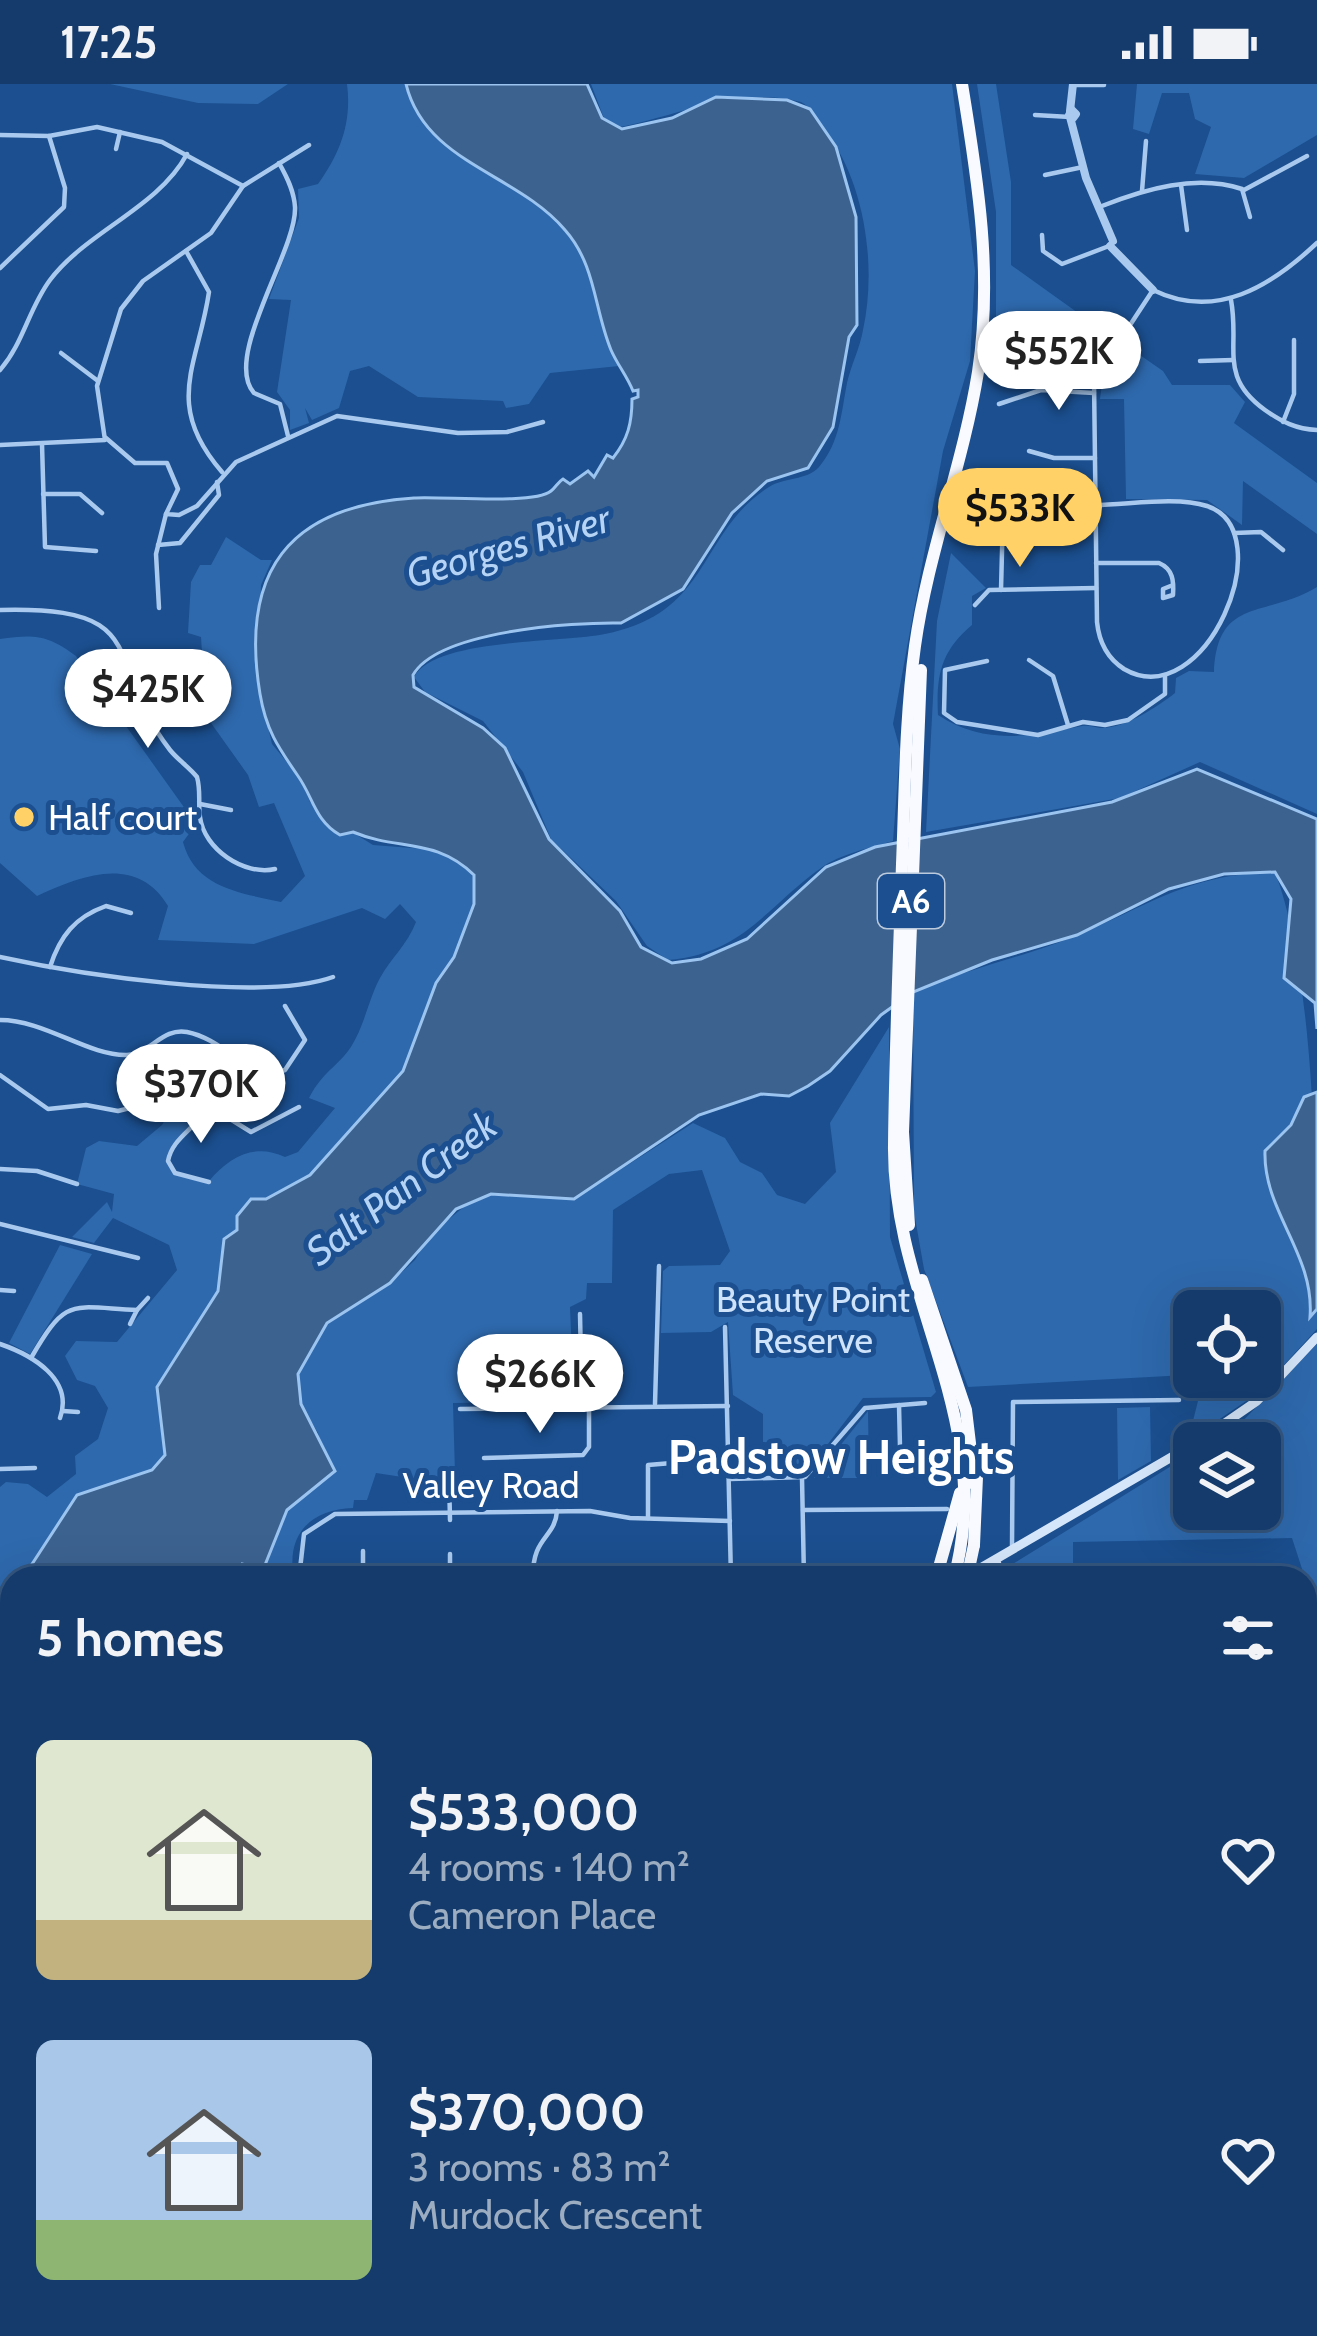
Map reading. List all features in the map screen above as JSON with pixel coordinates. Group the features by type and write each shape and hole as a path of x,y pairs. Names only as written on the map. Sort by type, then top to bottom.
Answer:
{"highway":[{"name":"A6","path":"964,1566 967,1475 954,1399 902,1233 894,1163 911,752 923,601 973,401 984,322 982,217 966,84"},
{"name":"A6","path":"901,1050 908,1225 964,1399 974,1458 963,1548 946,1566"},
{"path":"944,1509 963,1548"}],"main road":[{"path":"1227,1422 1257,1401 1317,1337"},
{"path":"986,1566 1173,1457"}],"street":[{"path":"1104,85 1073,85 1070,114 1108,244 1153,290 1181,301 1231,300 1259,288 1317,243"},
{"path":"1035,116 1070,114"},
{"path":"0,135 49,136 88,126 120,132 187,154 243,186"},
{"path":"116,149 120,132"},
{"path":"0,268 64,207 65,188 49,136"},
{"path":"1142,190 1139,177 1146,141"},
{"path":"160,608 158,545 178,489 167,463 135,463 106,438 98,382 121,309 143,281 211,233 243,186 309,145"},
{"path":"0,370 50,280 98,233 172,175 187,154"},
{"path":"1097,208 1142,190 1180,185 1243,190 1307,156"},
{"path":"278,164 292,188 295,215 262,305 246,379 254,393 280,404 289,437"},
{"path":"1045,175 1083,167"},
{"path":"1180,185 1187,230"},
{"path":"1243,190 1250,217"},
{"path":"1042,236 1045,253 1062,265 1108,244"},
{"path":"186,251 209,292 187,377 186,403 223,473"},
{"path":"1095,505 1205,506 1223,515 1234,533 1236,582 1230,607 1195,657 1166,675 1135,673 1111,658 1098,631 1096,588 1094,458 1094,393 1099,366 1153,290"},
{"path":"1231,300 1233,360 1241,390 1283,422 1317,430"},
{"path":"1283,422 1294,394 1294,340"},
{"path":"61,353 98,382"},
{"path":"1200,361 1233,360"},
{"path":"1041,390 1042,378"},
{"path":"999,404 1041,390 1094,393"},
{"path":"166,514 179,515 197,506 223,473 243,458 343,415 458,433 507,432 543,422"},
{"path":"0,445 106,438"},
{"path":"42,444 45,550 96,551"},
{"path":"1029,452 1094,458"},
{"path":"158,545 180,543 219,495 217,482"},
{"path":"43,494 80,494 102,513"},
{"path":"1001,590 1001,515 1037,512 1040,538"},
{"path":"1234,533 1261,532 1283,550"},
{"path":"1096,563 1159,562 1170,572 1173,585"},
{"path":"975,605 984,592 1096,588"},
{"path":"0,610 55,610 102,625 129,661 170,750 192,770 202,827 227,858 253,870 275,869"},
{"path":"1029,660 1054,676 1068,725"},
{"path":"987,661 944,672 941,704 950,719 1035,735 1068,725 1128,720 1166,694 1166,675"},
{"path":"138,686 160,682 176,687"},
{"path":"192,770 203,762"},
{"path":"200,804 231,810"},
{"path":"50,970 58,943 80,917 106,906 131,913"},
{"path":"0,957 50,970 229,985 315,983 333,977"},
{"path":"0,1020 32,1023 124,1055 185,1031 274,1075 285,1070 305,1040 285,1006"},
{"path":"0,1075 48,1109 208,1103 251,1132 298,1107"},
{"path":"208,1103 201,1118 172,1146 168,1161 176,1173 209,1182"},
{"path":"0,1169 37,1172 77,1184"},
{"path":"0,1224 138,1258"},
{"path":"655,1407 658,1267"},
{"path":"0,1290 14,1291"},
{"path":"130,1324 148,1298"},
{"path":"32,1358 65,1310 137,1310"},
{"path":"484,1457 583,1455 589,1447 580,1314"},
{"path":"724,1328 731,1566"},
{"path":"0,1345 32,1358 60,1389 62,1415 79,1412"},
{"path":"1014,1551 1011,1403 1178,1400"},
{"path":"804,1566 802,1478 862,1410 925,1403"},
{"path":"898,1405 898,1450 918,1451"},
{"path":"460,1409 728,1406"},
{"path":"648,1518 648,1467 652,1458 672,1463"},
{"path":"0,1469 35,1468"},
{"path":"449,1476 450,1516"},
{"path":"730,1479 802,1478"},
{"path":"803,1510 944,1509"},
{"path":"534,1566 535,1547 556,1524 557,1511"},
{"name":"Valley Road","path":"300,1566 304,1534 324,1517 557,1511 730,1521"},
{"path":"363,1551 363,1566"},
{"path":"450,1554 450,1566"}],"green space":[{"path":"110,84 288,84 258,104 198,103"},
{"path":"347,84 406,84 432,132 565,229 585,261 619,366 550,373 529,404 506,408 503,401 418,397 369,366 350,371 339,408 312,420 305,408 309,423 290,430 290,410 277,392 291,300 269,299 299,218 298,189 318,184 343,137"},
{"path":"591,84 952,84 975,271 970,361 943,451 893,724 900,749 893,841 829,863 735,938 694,956 668,960 647,946 616,901 551,839 523,772 483,721 425,692 414,677 426,664 472,649 605,634 640,624 685,590 746,505 769,487 819,467 836,438 862,337 868,252 850,174 825,130 801,102 752,97 728,100 608,129"},
{"path":"977,84 996,84 1011,182 1011,265 1113,338 1091,370 1044,341 1007,362 996,356 996,212"},
{"path":"1137,84 1317,84 1317,135 1244,178 1195,174 1211,127 1195,119 1189,93 1162,93 1149,134 1133,129"},
{"path":"1124,344 1163,371 1172,385 1230,385 1245,402 1234,423 1317,483 1317,534 1243,481 1242,525 1207,500 1126,499 1124,399 1100,399 1104,369"},
{"path":"226,537 261,560 272,560 261,585 258,684 272,744 300,778 310,802 373,845 438,850 474,875 474,904 454,957 436,983 403,1071 310,1175 266,1199 221,1252 218,1290 157,1387 165,1455 152,1470 77,1495 31,1566 0,1566 0,1487 6,1482 28,1484 47,1497 76,1474 75,1456 98,1439 108,1408 95,1386 77,1380 65,1356 76,1341 117,1342 177,1270 169,1245 113,1218 94,1243 72,1237 107,1202 112,1212 114,1194 77,1184 86,1148 99,1141 137,1146 162,1125 173,1106 208,1103 168,1158 175,1173 209,1181 244,1154 263,1151 285,1157 298,1152 335,1108 309,1098 350,1048 380,978 416,922 400,904 385,919 362,908 254,944 158,940 168,906 141,880 125,874 90,876 37,896 0,863 0,639 32,637 49,640 76,656 196,824 183,842 198,870 222,886 281,902 305,876 274,803 259,807 248,775 206,716 201,637 188,633 191,582 200,565 211,565"},
{"path":"951,553 986,588 972,596 972,625 953,644 943,665 938,715 991,735 1100,728 1130,721 1175,693 1176,678 1189,671 1214,672 1217,648 1234,620 1317,587 1317,814 1200,762 1120,798 926,832 937,621"},
{"path":"1275,872 1289,918 1312,1093 1317,1329 1281,1368 1281,1290 1173,1290 1173,1376 968,1387 924,1269 914,1212 913,992 1073,937 1147,903 1216,879"},
{"name":"Beauty Point Reserve","path":"889,1027 890,1237 936,1392 931,1397 863,1398 805,1474 782,1472 781,1443 763,1442 763,1414 733,1395 728,1322 711,1332 661,1333 663,1271 669,1266 720,1265 730,1251 702,1170 669,1174 613,1210 612,1283 587,1283 586,1299 570,1307 574,1401 453,1403 455,1473 446,1468 442,1483 376,1473 367,1500 354,1500 353,1508 326,1513 306,1525 295,1545 293,1566 263,1566 287,1510 329,1477 318,1433 301,1404 298,1374 327,1323 390,1283 415,1260 428,1237 473,1199 491,1194 535,1197 598,1184 693,1123 725,1138 740,1162 762,1173 777,1195 805,1204 836,1172 830,1123"},
{"path":"60,1245 92,1254 30,1354 9,1343"},
{"path":"1317,1344 1317,1566 1301,1566 1292,1538 1073,1542 1073,1566 1009,1566 1173,1465 1173,1530 1281,1530 1281,1422 1242,1422 1265,1398 1281,1398 1281,1381"},
{"path":"1199,1398 1251,1398 1215,1422 1193,1422"},
{"path":"1150,1407 1151,1461 1118,1480 1117,1408"},
{"path":"868,1411 869,1478 814,1478"}],"water":[{"path":"406,84 587,84 602,118 622,129 672,118 716,97 787,100 810,109 836,147 856,217 857,325 849,337 833,427 808,468 767,481 732,513 683,589 621,623 540,627 477,639 427,660 413,675 414,687 483,728 505,748 549,839 620,911 641,947 672,963 701,959 747,939 826,867 875,847 1112,802 1197,769 1317,819 1317,1029 1315,1003 1284,978 1291,899 1275,872 1224,874 1169,889 1077,935 992,960 913,992 881,1015 830,1071 808,1086 789,1096 761,1094 699,1115 574,1199 491,1194 456,1209 390,1283 327,1323 298,1374 301,1404 335,1471 287,1510 265,1566 31,1566 77,1495 152,1470 165,1455 157,1387 218,1291 224,1239 237,1230 237,1216 251,1199 266,1199 310,1175 403,1071 436,983 454,957 474,904 474,875 445,855 353,832 340,835 320,816 274,738 260,694 258,613 266,581 282,554 304,532 334,515 414,498 526,498 551,491 563,479 570,484 588,471 594,477 607,455 613,458 622,444 632,399 638,397 611,350 589,273 565,230 523,194 452,150 416,111"},
{"path":"1317,1092 1317,1309 1310,1317 1305,1273 1272,1194 1265,1151 1291,1125 1304,1097"}],"place":[{"name":"Half court","path":"24,817"}],"district":[{"name":"Padstow Heights","path":"841,1457"}],"water label":[{"name":"Georges River","path":"508,546"},
{"name":"Salt Pan Creek","path":"401,1188"}]}
